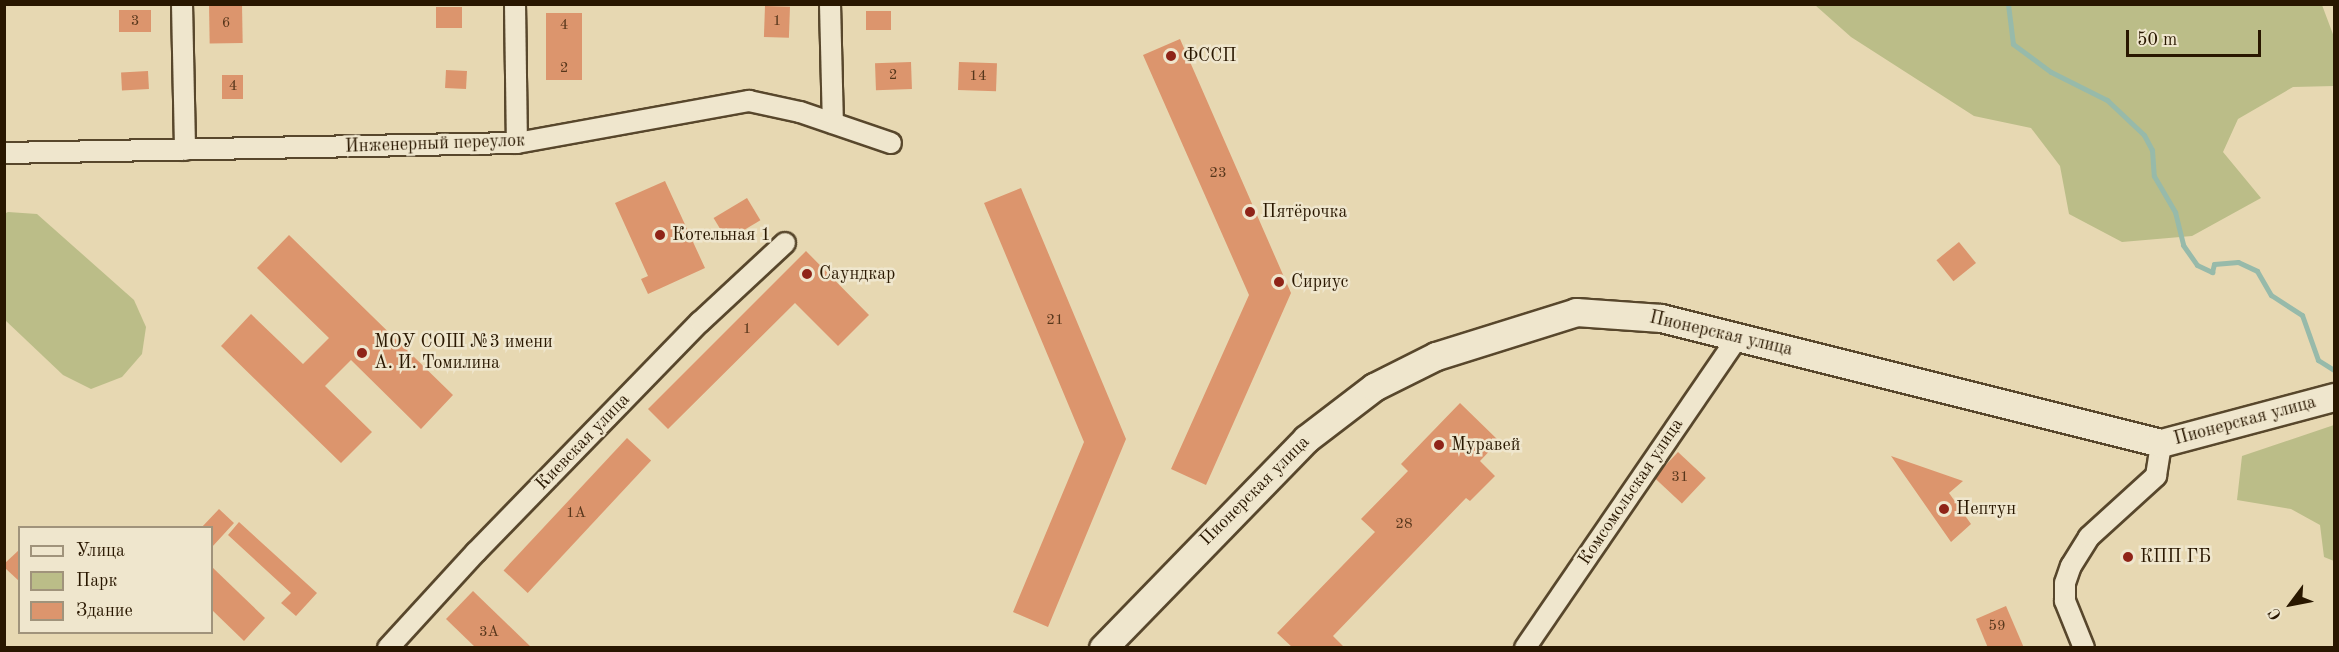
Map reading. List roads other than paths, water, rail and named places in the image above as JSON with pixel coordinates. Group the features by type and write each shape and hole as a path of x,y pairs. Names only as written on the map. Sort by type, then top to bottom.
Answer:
{"main road":[{"name":"Пионерская улица","path":"1103,648 1215,530 1306,440 1374,387 1436,356 1576,312 1661,318 2162,442 2308,406 2334,397"}],"street":[{"path":"182,4 185,150"},
{"path":"515,4 517,144"},
{"path":"830,4 833,123"},
{"name":"Инженерный переулок","path":"4,153 517,144 749,101 800,112 891,143"},
{"name":"Киевская улица","path":"388,648 476,552 700,322 785,243"},
{"name":"Комсомольская улица","path":"1525,648 1738,337"},
{"path":"2084,648 2065,601 2065,583 2071,566 2089,537 2156,476 2162,442"}],"waterway":[{"path":"2008,4 2013,44 2051,72 2107,100 2144,135 2152,150 2154,176 2175,212 2183,245 2197,265 2212,272 2214,264 2238,262 2257,271 2271,295 2302,315 2318,360 2334,370"}],"place":[{"name":"ФССП","path":"1171,56"},
{"name":"Пятёрочка","path":"1250,212"},
{"name":"Котельная 1","path":"660,235"},
{"name":"Саундкар","path":"807,274"},
{"name":"Сириус","path":"1279,282"},
{"name":"МОУ СОШ №3 имени А. И. Томилина","path":"362,353"},
{"name":"Муравей","path":"1439,445"},
{"name":"Нептун","path":"1944,509"},
{"name":"КПП ГБ","path":"2128,557"}]}
